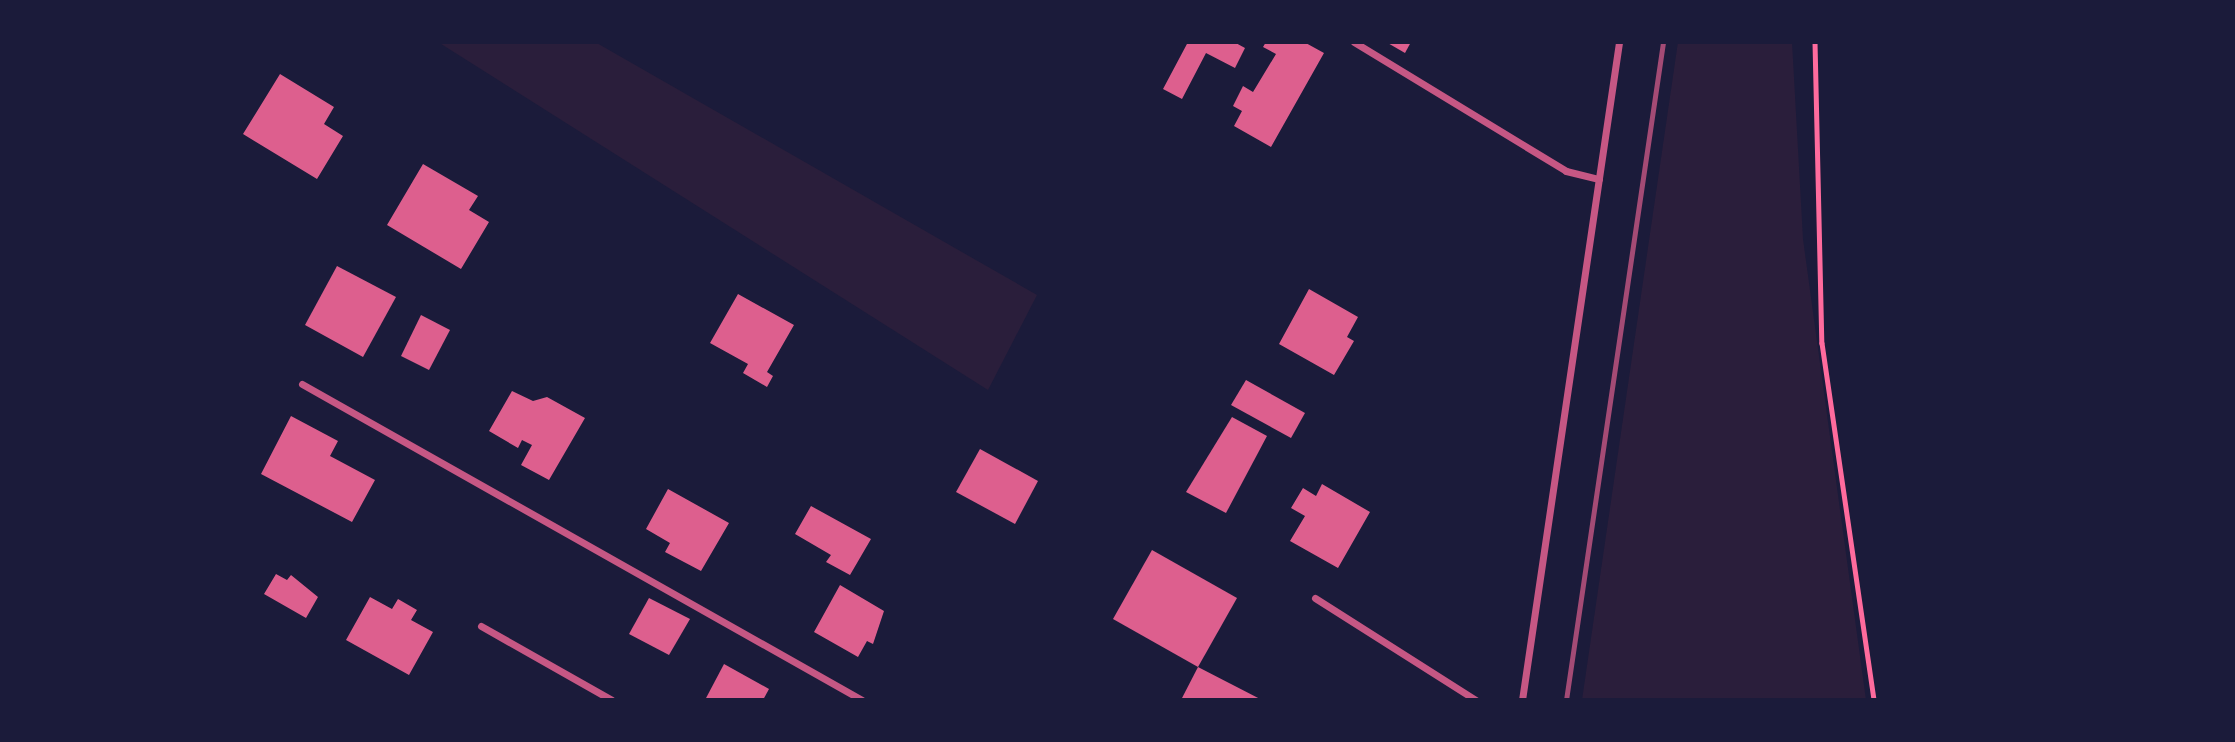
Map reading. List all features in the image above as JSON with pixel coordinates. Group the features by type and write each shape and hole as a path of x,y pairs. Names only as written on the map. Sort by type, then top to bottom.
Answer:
{"street":[{"path":"1354,42 1566,171 1599,179"},
{"path":"1521,700 1619,42"},
{"path":"302,384 862,700"},
{"path":"1315,598 1476,700"},
{"path":"481,626 612,700"}],"path":[{"path":"1815,42 1822,343 1874,700"}],"shaded area":[{"path":"438,42 595,42 1037,295 988,390"},
{"path":"1678,42 1792,42 1803,239 1866,700 1582,700"}],"building":[{"path":"1188,42 1234,42 1245,48 1235,68 1206,53 1182,99 1163,89"},
{"path":"1266,42 1304,42 1324,53 1271,147 1234,126 1242,111 1233,106 1243,86 1253,92 1276,54 1263,47"},
{"path":"1386,42 1411,42 1405,53"},
{"path":"280,74 334,107 324,124 343,136 317,179 243,134"},
{"path":"423,164 478,196 469,210 489,222 461,269 387,225"},
{"path":"337,266 396,297 363,357 305,325"},
{"path":"1309,289 1358,317 1347,337 1354,341 1334,375 1279,344"},
{"path":"738,294 794,325 767,372 773,376 767,387 743,373 748,364 710,343"},
{"path":"421,315 450,330 429,370 401,356"},
{"path":"1246,380 1305,413 1291,438 1231,405"},
{"path":"512,391 533,401 547,397 585,418 549,480 521,465 532,445 522,440 518,448 489,431"},
{"path":"291,416 338,441 330,456 375,480 352,522 261,474"},
{"path":"1232,417 1267,436 1226,513 1186,492"},
{"path":"980,449 1038,481 1015,524 956,492"},
{"path":"1322,484 1370,512 1338,568 1290,541 1305,516 1291,508 1303,488 1316,496"},
{"path":"668,489 729,523 701,571 665,552 670,543 646,529"},
{"path":"811,506 871,539 850,575 826,562 831,555 795,534"},
{"path":"1152,550 1237,598 1198,667 1113,619"},
{"path":"276,574 287,580 291,575 318,597 306,618 264,594"},
{"path":"840,585 884,611 873,644 867,641 858,657 814,632"},
{"path":"370,597 392,609 398,599 417,610 411,620 433,632 409,675 346,640"},
{"path":"649,598 690,619 669,655 629,634"},
{"path":"724,664 769,689 763,700 705,700"},
{"path":"1198,667 1262,700 1181,700"}],"railway":[{"path":"1566,700 1663,42"}]}
